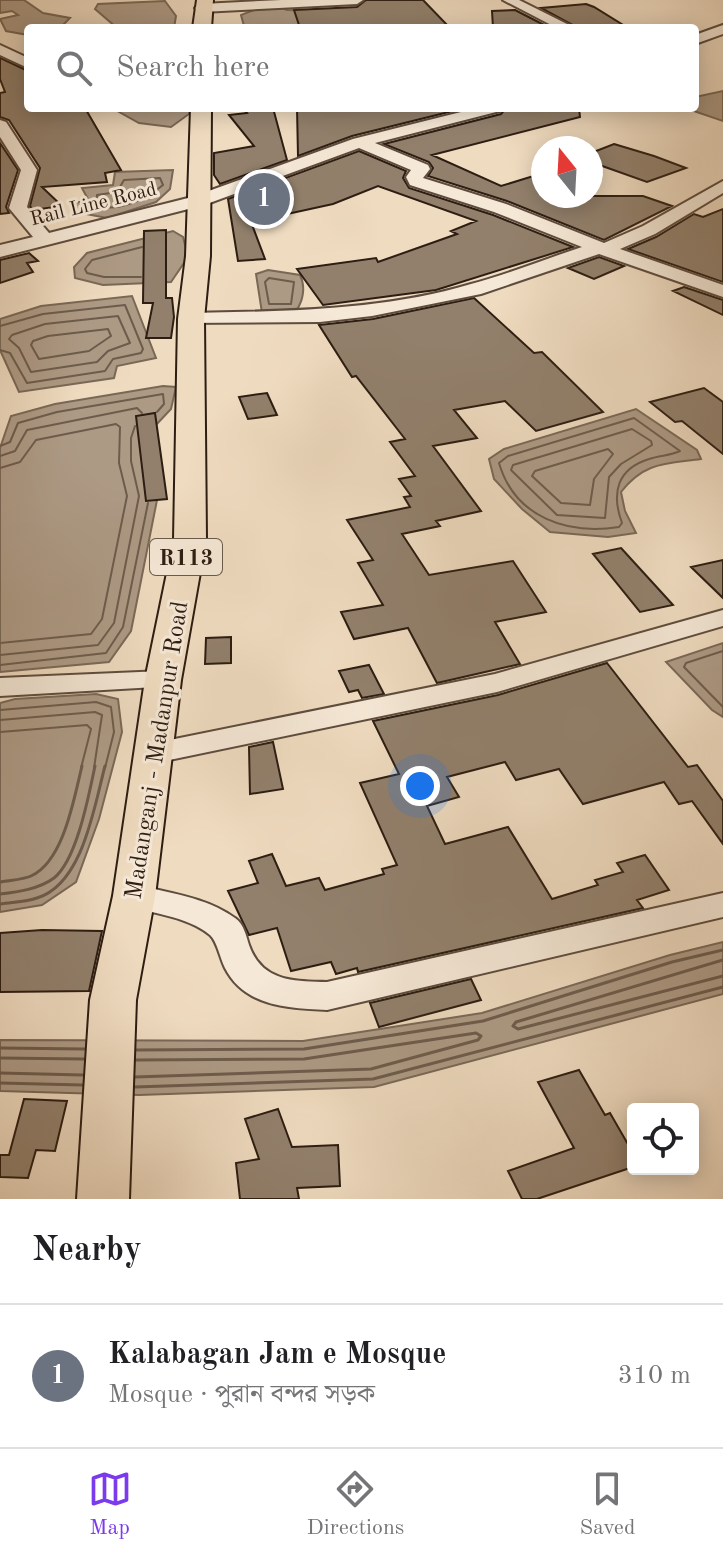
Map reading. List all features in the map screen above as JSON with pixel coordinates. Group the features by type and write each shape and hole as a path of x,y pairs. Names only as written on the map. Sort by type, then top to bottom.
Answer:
{"main road":[{"path":"202,24 203,4"},
{"name":"Madanganj - Madanpur Road","path":"103,1179 113,1000 134,896 163,680 190,539 191,319 198,256 201,112"}],"street":[{"path":"203,4 357,0"},
{"path":"509,0 560,24"},
{"path":"699,38 723,29"},
{"path":"0,49 24,62"},
{"name":"Rail Line Road","path":"0,251 198,201 359,142 479,112"},
{"path":"0,125 29,170 18,208 44,238"},
{"path":"359,142 422,169 414,177 416,181 500,208 723,291"},
{"path":"191,319 320,316 372,310 474,290 649,230 723,186"},
{"path":"155,753 497,683 723,618"},
{"path":"0,687 163,680"},
{"path":"134,896 202,914 227,929 234,955 248,979 276,993 327,996 723,905"}],"water":[{"path":"0,0 24,0 43,13 70,18 64,24 24,24 24,34 6,31 0,19 18,15 12,11 0,13"},
{"path":"165,1 176,16 175,24 112,24 95,9 98,4"},
{"path":"259,8 327,11 345,24 243,24 241,15"},
{"path":"723,91 723,121 697,112 699,96"},
{"path":"119,112 190,112 171,127 139,123"},
{"path":"173,170 170,189 156,202 107,218 76,212 70,203 89,201 82,188 113,185 115,172"},
{"path":"173,231 183,237 188,257 171,282 103,285 75,278 74,267 87,253"},
{"path":"268,270 300,275 303,294 296,311 262,313 256,274"},
{"path":"132,296 156,358 117,366 114,378 19,392 0,350 0,319 41,306"},
{"path":"163,386 176,387 171,409 155,426 158,495 131,631 109,662 0,672 0,448 11,416 55,404"},
{"path":"636,409 697,450 701,459 656,466 638,475 621,492 625,511 636,533 608,537 550,532 522,509 494,479 489,459 504,449"},
{"path":"723,643 723,717 712,710 666,662"},
{"path":"96,694 118,699 122,732 99,819 76,882 42,905 0,912 0,703 15,699"},
{"path":"723,942 723,994 374,1087 139,1095 0,1091 0,1040 303,1041 482,1013 670,955"}],"building":[{"path":"366,0 423,0 446,24 299,24 294,10 357,7"},
{"path":"586,4 622,24 571,24 541,8"},
{"path":"515,10 542,24 493,24 492,11"},
{"path":"0,58 24,69 24,112 87,112 121,170 105,173 107,182 42,187 62,206 33,210 30,206 40,168 9,120 0,117 0,93 5,92 0,79"},
{"path":"274,112 287,160 220,184 214,175 214,153 254,146 229,115"},
{"path":"297,112 449,112 352,136 298,156"},
{"path":"503,112 579,112 580,117 432,155 501,186 531,177 531,208 603,208 603,196 643,196 672,206 604,240 507,201 428,176 433,168 429,162 384,144"},
{"path":"0,143 18,170 6,207 9,213 0,214"},
{"path":"614,144 686,168 647,182 603,166 603,148"},
{"path":"359,151 406,171 403,178 409,188 493,215 573,247 436,290 323,305 297,269 376,258 378,262 457,234 451,231 476,221 378,186 333,204 251,222 265,259 238,261 228,199"},
{"path":"723,209 723,282 628,249 656,237 694,214 703,217"},
{"path":"166,230 166,298 172,298 174,317 171,338 146,338 153,303 143,303 144,231"},
{"path":"29,253 38,261 27,263 33,272 0,283 0,260"},
{"path":"599,257 624,266 594,279 568,268"},
{"path":"684,287 723,300 723,315 673,291"},
{"path":"474,298 534,353 542,352 603,412 536,431 505,401 454,410 477,438 433,446 481,511 436,521 440,526 402,534 429,575 513,561 546,612 495,622 520,664 437,683 408,628 354,639 341,612 383,605 358,563 373,560 347,520 410,507 404,497 411,496 399,479 415,476 390,442 405,439 356,376 352,377 319,325 373,319"},
{"path":"704,388 723,402 723,454 682,421 675,422 650,402"},
{"path":"267,393 277,415 248,419 239,397"},
{"path":"155,413 167,499 146,501 136,416"},
{"path":"621,548 673,605 640,612 593,554"},
{"path":"723,560 723,598 691,567"},
{"path":"231,637 231,663 205,664 206,638"},
{"path":"607,663 688,767 697,765 723,801 723,844 692,801 679,804 664,782 583,804 559,769 516,780 505,762 447,777 459,797 427,806 445,844 508,827 552,899 598,885 595,880 623,872 617,863 645,855 669,890 637,900 643,908 358,972 357,968 336,974 331,962 291,971 277,928 249,935 228,891 258,883 249,861 272,854 286,886 319,878 325,890 384,874 382,869 397,865 360,783 399,774 373,721 498,695"},
{"path":"369,665 384,694 362,698 358,690 349,692 339,671"},
{"path":"273,742 283,789 250,794 249,747"},
{"path":"102,931 89,991 0,992 0,933"},
{"path":"471,979 481,1000 379,1027 370,1003"},
{"path":"579,1070 605,1115 610,1113 627,1143 627,1169 537,1199 522,1199 508,1171 574,1148 538,1082"},
{"path":"24,1099 67,1101 55,1151 36,1150 28,1178 0,1177 0,1155 9,1155"},
{"path":"278,1109 292,1147 338,1145 340,1186 297,1188 299,1199 240,1199 236,1163 259,1159 245,1119"}],"place":[{"name":"Kalabagan Jam e Mosque","path":"264,199"}]}
